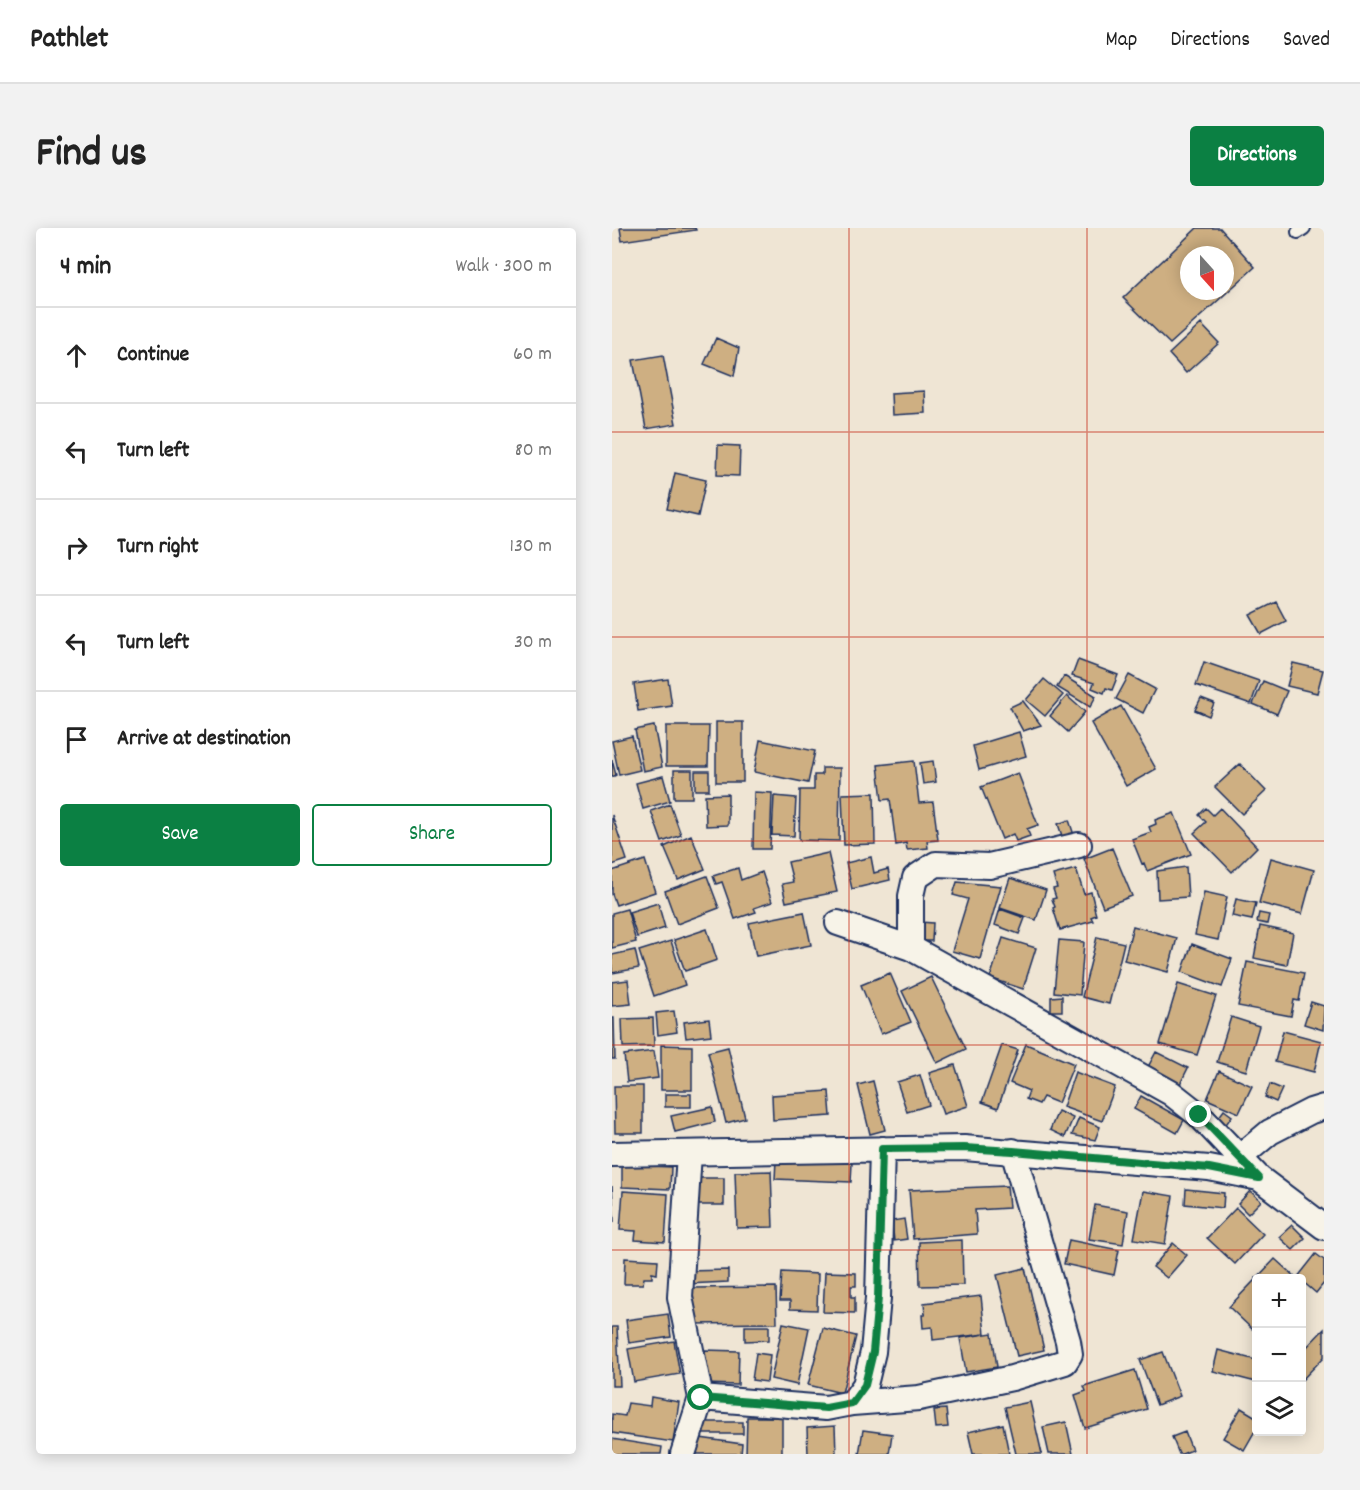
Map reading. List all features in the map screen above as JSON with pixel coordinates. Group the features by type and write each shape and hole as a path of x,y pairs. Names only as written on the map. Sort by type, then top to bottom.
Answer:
{"street":[{"path":"911,948 911,896 915,878 936,864 988,866 1079,845"},
{"path":"838,923 911,948 1171,1093 1199,1115 1259,1178 1324,1227"},
{"path":"1239,1158 1270,1132 1324,1107"},
{"path":"612,1154 964,1148 1209,1168 1259,1178"},
{"path":"852,1403 865,1385 873,1352 878,1298 882,1149"},
{"path":"701,1398 826,1408 852,1403 919,1398 1012,1378 1065,1362 1070,1354 1068,1341 1013,1151"},
{"path":"683,1454 701,1398 680,1297 689,1153"}],"building":[{"path":"620,228 695,228 696,230 622,241"},
{"path":"1197,228 1220,228 1255,267 1234,286 1234,246 1180,246 1180,300 1219,300 1170,344 1123,298"},
{"path":"1201,324 1219,343 1186,373 1169,354"},
{"path":"716,338 739,348 734,376 704,364"},
{"path":"663,355 676,424 646,429 633,360"},
{"path":"924,391 925,413 892,415 891,393"},
{"path":"718,445 740,446 739,476 717,475"},
{"path":"675,473 706,480 698,516 667,509"},
{"path":"1276,602 1286,621 1261,634 1250,615"},
{"path":"1078,660 1118,675 1112,690 1106,688 1104,693 1092,688 1094,683 1072,676"},
{"path":"1204,662 1259,681 1251,704 1196,685"},
{"path":"1293,663 1323,670 1317,693 1287,686"},
{"path":"1129,675 1155,689 1143,713 1116,699"},
{"path":"1064,676 1096,696 1090,707 1057,687"},
{"path":"668,679 672,706 638,711 634,684"},
{"path":"1044,679 1063,695 1045,716 1026,700"},
{"path":"1263,681 1287,691 1277,714 1253,704"},
{"path":"1067,696 1085,712 1068,732 1050,716"},
{"path":"1201,698 1214,703 1209,716 1195,710"},
{"path":"1023,701 1041,725 1023,731 1010,707"},
{"path":"1121,706 1156,769 1126,786 1091,723"},
{"path":"716,722 743,722 743,782 716,782"},
{"path":"654,726 662,767 643,771 635,730"},
{"path":"666,726 709,726 708,766 666,766"},
{"path":"1019,732 1026,756 979,770 973,746"},
{"path":"632,736 640,770 619,775 612,741"},
{"path":"760,740 815,751 808,783 754,772"},
{"path":"612,760 616,775 612,777"},
{"path":"914,761 919,803 933,802 938,840 927,841 928,848 907,850 906,843 896,845 890,799 882,800 878,765"},
{"path":"933,761 936,782 923,784 920,763"},
{"path":"1240,764 1266,791 1242,814 1215,787"},
{"path":"822,768 840,768 839,841 799,840 800,790 814,790 814,775 822,775"},
{"path":"674,770 692,770 692,798 674,798"},
{"path":"695,771 709,771 709,790 695,790"},
{"path":"1018,773 1038,825 1027,829 1030,836 1016,841 1013,834 1002,839 981,787"},
{"path":"663,776 670,801 643,809 636,783"},
{"path":"754,792 772,793 770,849 753,849"},
{"path":"874,793 875,844 844,845 842,794"},
{"path":"728,794 728,825 706,826 705,795"},
{"path":"774,796 796,798 794,836 772,835"},
{"path":"670,804 681,835 662,842 651,811"},
{"path":"1206,808 1213,815 1220,808 1257,847 1232,872 1194,833 1206,822 1199,815"},
{"path":"1174,813 1191,854 1147,871 1132,839 1151,832 1149,827 1156,824 1155,820"},
{"path":"612,815 627,860 612,865"},
{"path":"1069,820 1074,835 1063,839 1058,824"},
{"path":"691,835 705,869 678,880 664,847"},
{"path":"1112,848 1132,896 1103,907 1084,859"},
{"path":"828,853 837,892 786,902 782,884 793,882 788,862"},
{"path":"871,857 874,873 888,869 890,880 852,889 846,863"},
{"path":"1271,858 1314,870 1302,914 1259,903"},
{"path":"645,860 655,892 616,905 612,894 612,871"},
{"path":"1186,867 1188,897 1158,899 1157,871"},
{"path":"738,868 741,880 762,872 772,902 754,908 756,912 735,919 722,882 716,884 713,876"},
{"path":"1076,869 1084,894 1091,892 1096,915 1091,917 1093,921 1060,930 1053,908 1055,907 1052,899 1056,898 1053,889 1057,888 1053,875"},
{"path":"707,876 719,908 677,924 665,891"},
{"path":"1010,878 1046,890 1036,920 1000,908"},
{"path":"957,882 1001,886 980,959 952,951 968,899 953,895"},
{"path":"1204,892 1227,897 1218,940 1195,935"},
{"path":"1236,899 1256,903 1252,920 1232,916"},
{"path":"658,903 665,928 637,937 629,912"},
{"path":"627,909 636,942 612,948 612,913"},
{"path":"1000,909 1025,918 1019,934 995,925"},
{"path":"804,912 811,945 756,956 749,923"},
{"path":"1259,913 1269,915 1267,924 1257,922"},
{"path":"920,922 933,923 932,941 919,941"},
{"path":"1133,926 1177,938 1168,972 1124,960"},
{"path":"1260,926 1293,933 1287,965 1254,958"},
{"path":"707,929 717,960 685,971 674,940"},
{"path":"1097,937 1124,943 1109,1004 1082,997"},
{"path":"1003,938 1036,948 1023,989 990,978"},
{"path":"1059,940 1084,942 1080,995 1054,992"},
{"path":"671,941 685,985 654,996 639,951"},
{"path":"1192,944 1232,959 1222,987 1182,972"},
{"path":"635,950 639,968 612,973 612,955"},
{"path":"1247,962 1304,973 1299,1001 1294,1000 1291,1016 1238,1006"},
{"path":"890,973 911,1022 881,1034 861,985"},
{"path":"931,977 966,1049 937,1063 902,991"},
{"path":"628,980 631,1004 612,1006 612,982"},
{"path":"1178,984 1216,996 1197,1055 1160,1044"},
{"path":"1062,996 1062,1011 1051,1011 1051,997"},
{"path":"1311,1002 1324,1006 1323,1030 1304,1024"},
{"path":"674,1011 677,1032 658,1035 656,1013"},
{"path":"1231,1017 1259,1026 1246,1071 1217,1062"},
{"path":"612,1018 614,1018 615,1059 612,1059"},
{"path":"653,1018 654,1046 623,1047 622,1019"},
{"path":"709,1019 711,1035 686,1038 684,1022"},
{"path":"1283,1031 1321,1041 1314,1072 1275,1062"},
{"path":"1026,1044 1074,1064 1058,1103 1043,1097 1039,1104 1026,1099 1029,1091 1010,1083"},
{"path":"661,1045 692,1046 692,1090 661,1090"},
{"path":"1002,1045 1018,1050 998,1108 982,1102"},
{"path":"728,1047 745,1118 726,1123 708,1052"},
{"path":"654,1051 658,1078 627,1082 624,1055"},
{"path":"1156,1052 1188,1068 1180,1084 1148,1067"},
{"path":"955,1065 968,1106 943,1114 929,1073"},
{"path":"1219,1071 1252,1086 1239,1113 1207,1099"},
{"path":"1075,1072 1115,1087 1102,1121 1063,1107"},
{"path":"920,1075 929,1105 907,1112 897,1082"},
{"path":"873,1081 885,1130 870,1134 858,1085"},
{"path":"1270,1084 1282,1089 1276,1102 1265,1097"},
{"path":"614,1086 643,1086 643,1133 615,1133"},
{"path":"829,1091 831,1116 773,1120 772,1095"},
{"path":"665,1094 691,1094 691,1107 665,1107"},
{"path":"1141,1096 1184,1120 1177,1133 1134,1109"},
{"path":"712,1107 715,1122 675,1132 671,1116"},
{"path":"1224,1110 1232,1116 1222,1130 1213,1125"},
{"path":"1058,1111 1073,1118 1065,1137 1050,1130"},
{"path":"1079,1118 1100,1127 1095,1140 1072,1135"},
{"path":"776,1160 852,1163 851,1182 775,1179"},
{"path":"622,1164 671,1167 670,1189 622,1187"},
{"path":"771,1171 773,1227 737,1228 735,1172"},
{"path":"693,1178 724,1178 724,1205 693,1205"},
{"path":"612,1186 614,1222 612,1222"},
{"path":"1007,1186 1009,1208 975,1210 977,1234 913,1239 909,1190"},
{"path":"1186,1189 1224,1193 1223,1208 1185,1204"},
{"path":"623,1191 668,1194 665,1242 635,1240 636,1231 620,1230"},
{"path":"1143,1191 1173,1196 1165,1244 1134,1239"},
{"path":"1250,1191 1261,1201 1248,1214 1238,1204"},
{"path":"1095,1205 1128,1211 1123,1244 1089,1239"},
{"path":"1236,1208 1263,1234 1235,1264 1207,1238"},
{"path":"904,1219 907,1239 894,1241 892,1221"},
{"path":"1292,1225 1305,1238 1293,1250 1279,1237"},
{"path":"962,1240 963,1285 920,1286 919,1242"},
{"path":"1069,1240 1119,1250 1114,1275 1064,1264"},
{"path":"1173,1243 1187,1255 1167,1278 1153,1267"},
{"path":"1316,1254 1324,1260 1324,1283 1316,1293 1306,1284 1306,1274 1300,1274"},
{"path":"625,1258 658,1260 657,1274 652,1273 652,1278 644,1278 643,1284 624,1284"},
{"path":"1275,1259 1292,1274 1261,1274"},
{"path":"1025,1268 1044,1350 1017,1356 997,1275"},
{"path":"728,1270 728,1282 687,1284 687,1271"},
{"path":"782,1272 818,1274 817,1310 790,1309 790,1301 780,1301"},
{"path":"825,1272 856,1273 856,1286 851,1286 851,1297 855,1297 855,1313 823,1312"},
{"path":"1252,1283 1252,1329 1229,1307"},
{"path":"776,1287 777,1323 693,1324 693,1288"},
{"path":"981,1296 985,1334 933,1340 932,1327 923,1328 924,1303"},
{"path":"668,1314 671,1337 629,1343 626,1320"},
{"path":"783,1323 809,1328 797,1385 771,1379"},
{"path":"745,1326 769,1326 769,1340 745,1341"},
{"path":"612,1327 617,1327 620,1386 612,1386"},
{"path":"823,1328 856,1336 842,1393 808,1385"},
{"path":"1324,1329 1324,1357 1306,1376 1306,1348"},
{"path":"992,1333 997,1367 966,1372 960,1338"},
{"path":"674,1341 680,1374 634,1382 628,1349"},
{"path":"705,1350 739,1351 738,1385 704,1384"},
{"path":"1218,1350 1252,1359 1252,1381 1213,1371"},
{"path":"1163,1352 1180,1396 1157,1405 1140,1360"},
{"path":"756,1353 770,1355 767,1382 752,1380"},
{"path":"1135,1370 1147,1409 1085,1428 1075,1395 1086,1391 1084,1386"},
{"path":"651,1397 679,1402 673,1442 612,1433 612,1414 625,1416 628,1403 650,1406"},
{"path":"1030,1402 1042,1454 1016,1454 1005,1407"},
{"path":"1241,1408 1252,1415 1252,1436 1244,1450 1223,1438"},
{"path":"946,1409 948,1427 936,1428 934,1410"},
{"path":"747,1417 782,1417 782,1454 746,1454"},
{"path":"703,1422 743,1422 743,1434 703,1434"},
{"path":"1066,1422 1073,1454 1049,1454 1043,1427"},
{"path":"1003,1424 1009,1454 973,1454 968,1432"},
{"path":"835,1426 836,1454 808,1454 807,1428"},
{"path":"863,1430 892,1434 889,1454 859,1454"},
{"path":"1185,1432 1192,1450 1179,1454 1172,1437"},
{"path":"693,1437 742,1444 741,1454 691,1454"},
{"path":"612,1439 662,1447 661,1454 612,1454"}],"route":[{"path":"701,1398 826,1408 852,1403 865,1385 873,1352 878,1298 882,1149 964,1148 1013,1151 1209,1168 1259,1178 1199,1115"}]}
